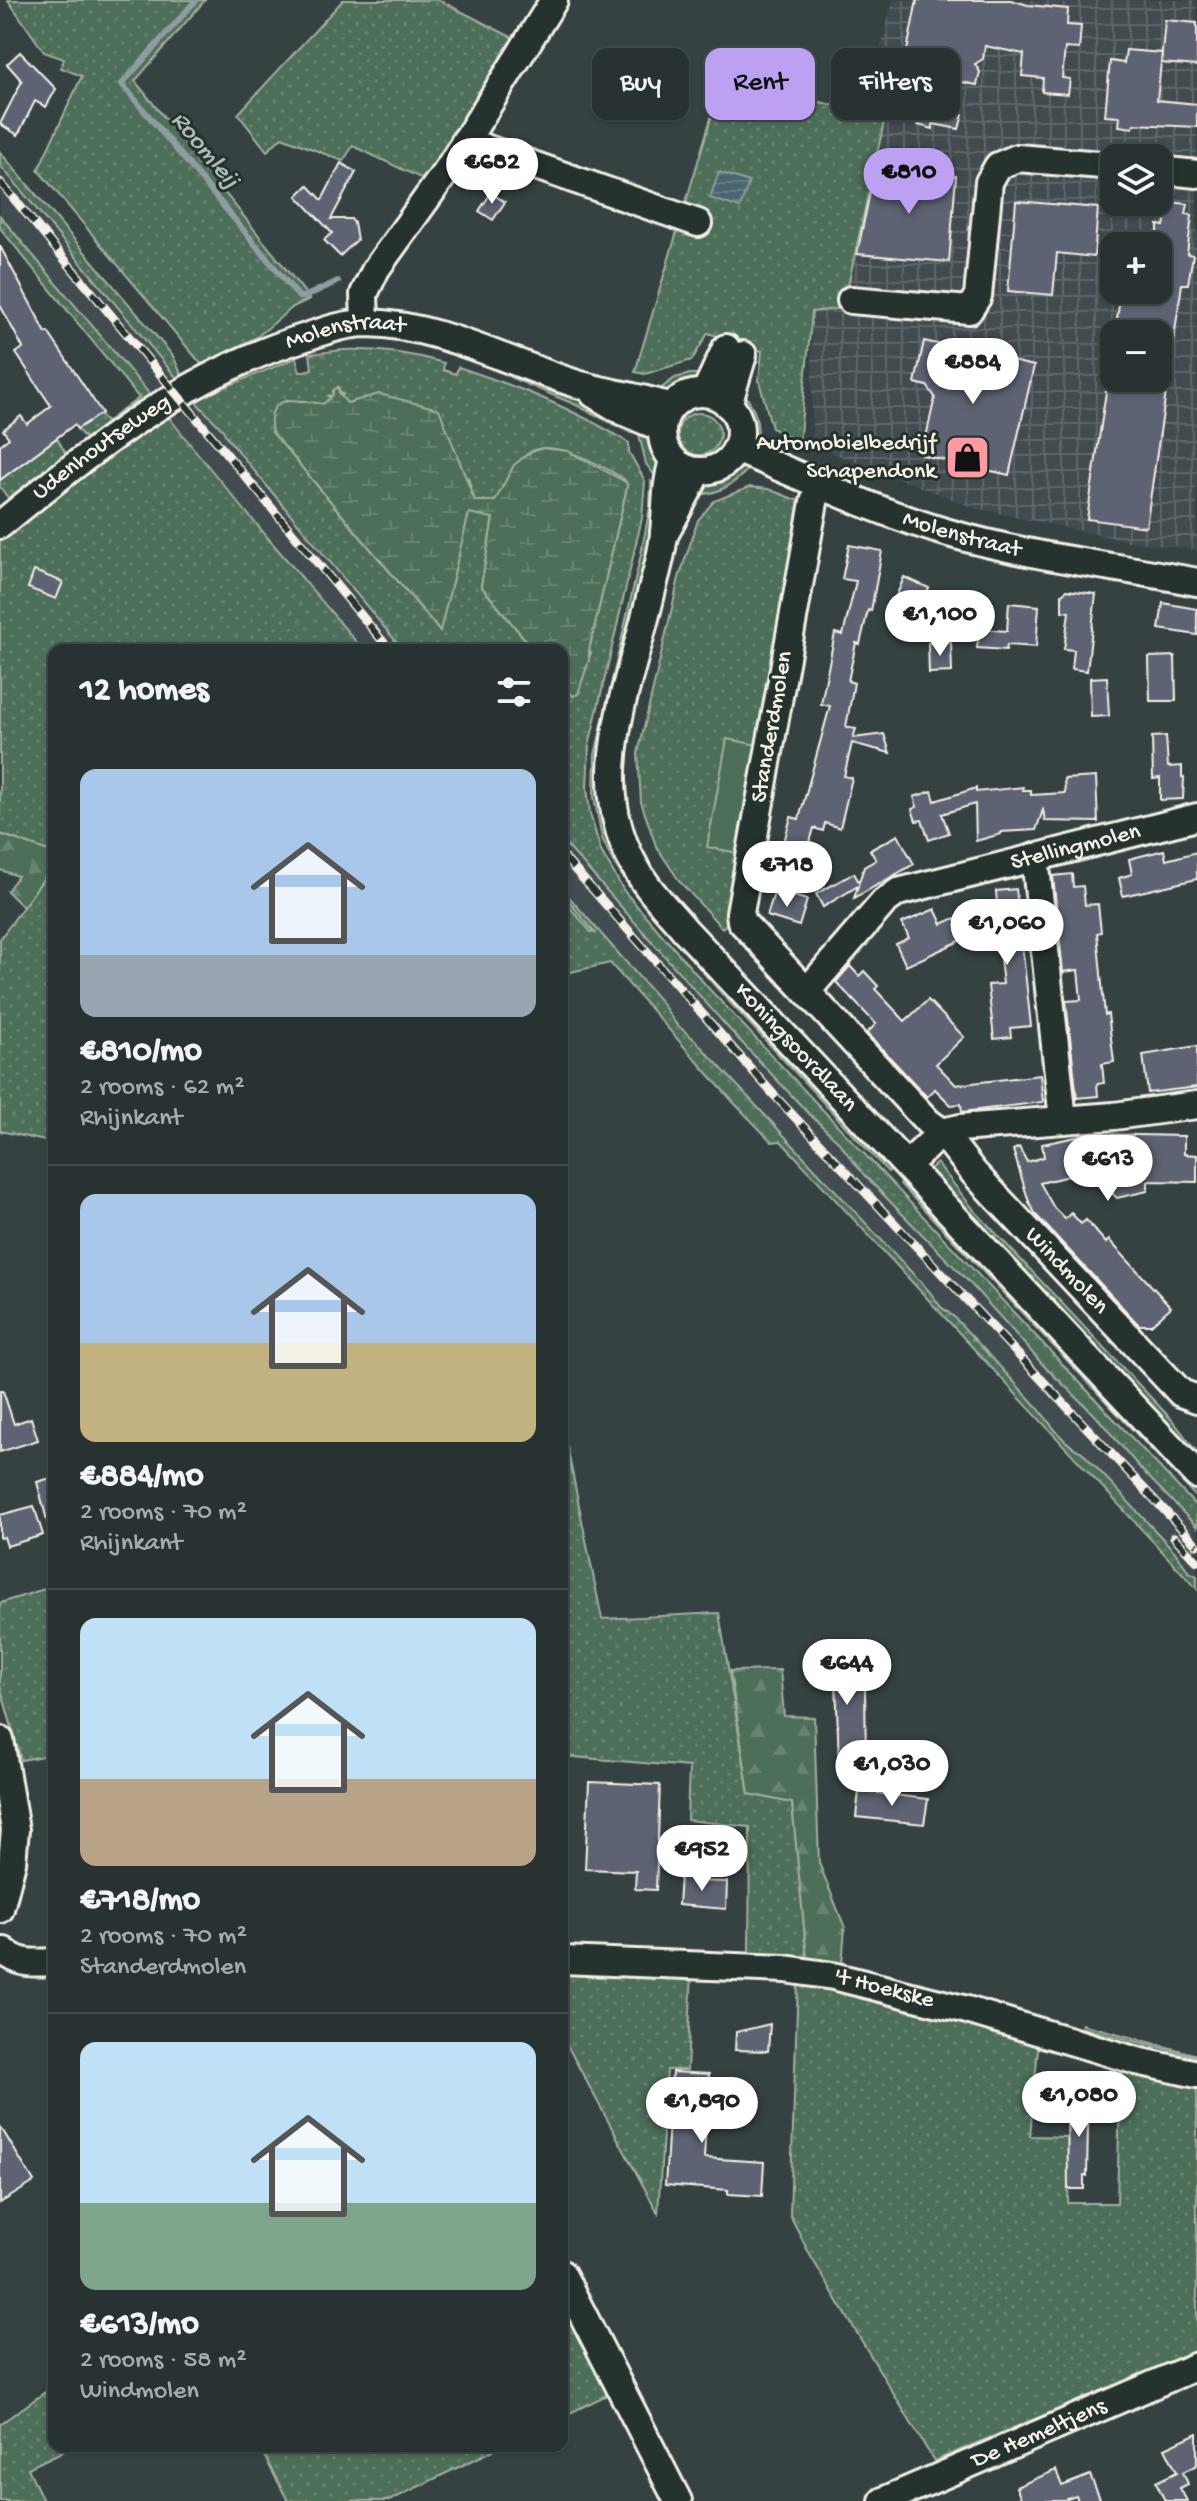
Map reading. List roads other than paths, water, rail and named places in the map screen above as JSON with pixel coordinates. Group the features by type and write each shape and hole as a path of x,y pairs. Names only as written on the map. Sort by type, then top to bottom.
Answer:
{"street":[{"path":"365,323 364,294 372,276 465,141 554,0"},
{"path":"465,141 698,223"},
{"path":"851,300 969,310 978,296 989,182 998,166 1017,158 1100,165"},
{"path":"1172,171 1197,174"},
{"name":"Molenstraat","path":"208,378 283,344 330,329 365,323 392,325 435,335 578,384 624,412 667,418"},
{"path":"716,399 734,352"},
{"name":"Udenhoutseweg","path":"0,525 120,433 168,400 208,378"},
{"path":"683,397 716,399 739,425 736,449 720,467 698,472 680,466 664,448 667,418 683,397"},
{"name":"Molenstraat","path":"736,449 948,533 1013,550 1197,582"},
{"name":"Koningsoordlaan","path":"673,460 665,488 664,535 614,743 610,786 615,818 642,878 685,930 1197,1475"},
{"name":"Koningsoordlaan","path":"664,535 698,472"},
{"name":"Standerdmolen","path":"820,483 814,502 741,921 928,1122 942,1132"},
{"name":"Stellingmolen","path":"807,991 884,902 898,892 1197,817"},
{"path":"1035,857 1063,1120"},
{"path":"907,1165 942,1132 960,1128 1114,1116 1197,1105"},
{"name":"Windmolen","path":"942,1132 974,1173 1181,1393 1197,1399"},
{"path":"0,1740 9,1785 15,1844 0,1909"},
{"path":"1,1948 11,1958 25,1963 48,1962"},
{"name":"'t Hoekske","path":"568,1960 785,1969 833,1976 953,2006 1137,2061 1197,2074"},
{"path":"568,2286 678,2501"},
{"name":"De Hemeltjens","path":"883,2501 1197,2366"}],"water":[{"path":"719,172 749,182 740,208 710,198"}],"waterway":[{"name":"Roomleij","path":"196,0 122,84 299,297 338,281"}],"railway":[{"path":"0,182 385,644"},
{"path":"568,862 774,1095 1197,1545"},
{"path":"1174,1537 1197,1561"}],"place":[{"name":"Automobielbedrijf Schapendonk","path":"967,458"}]}
